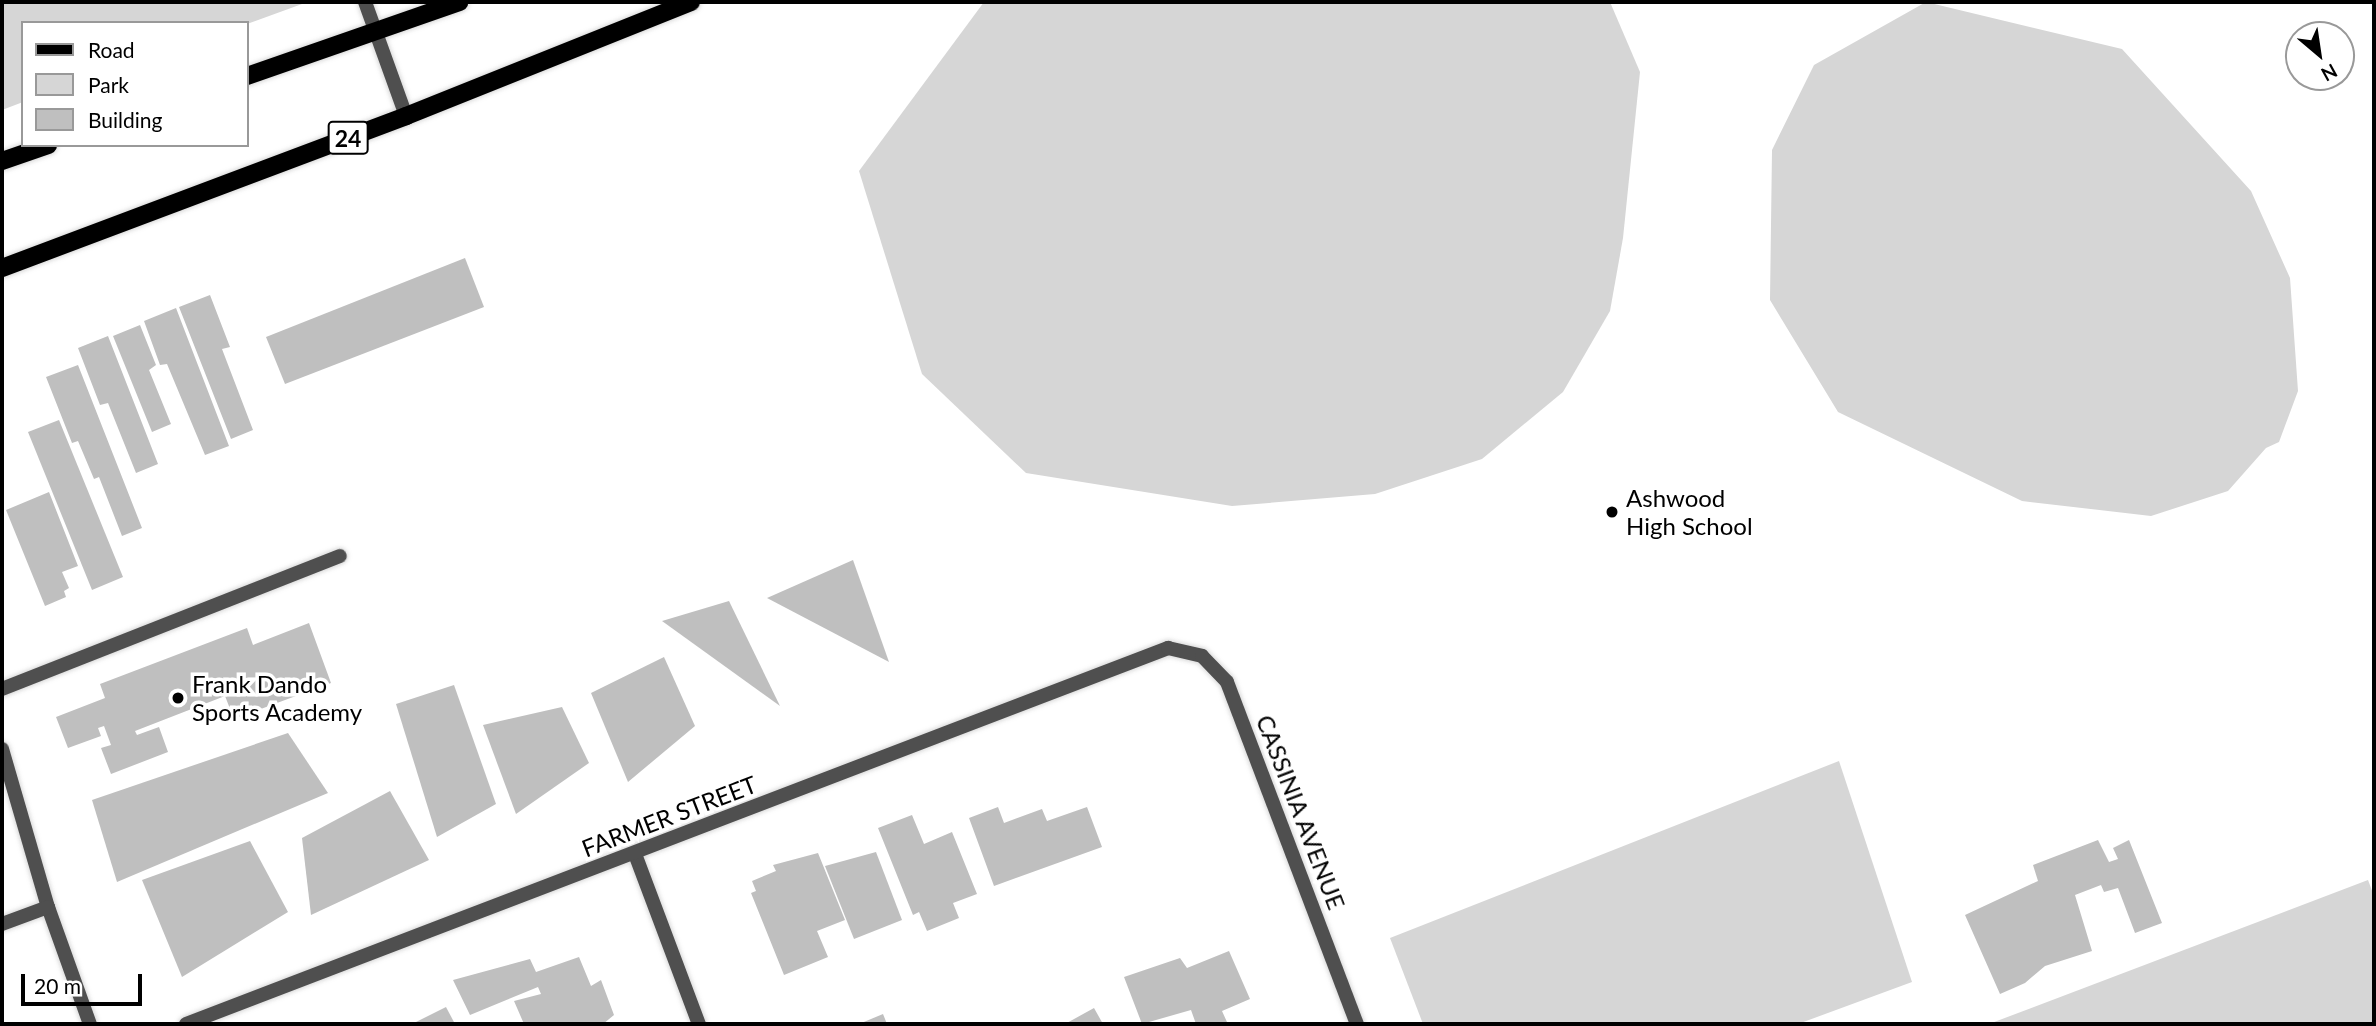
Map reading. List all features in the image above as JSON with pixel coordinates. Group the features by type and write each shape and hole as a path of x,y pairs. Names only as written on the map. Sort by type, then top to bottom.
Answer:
{"main road":[{"path":"248,76 460,2"},
{"name":"24","path":"2,268 407,116 691,2"},
{"path":"2,161 42,147"}],"street":[{"path":"365,2 407,116"},
{"path":"2,689 340,556"},
{"name":"FARMER STREET","path":"186,1024 1168,648"},
{"name":"CASSINIA AVENUE","path":"1168,648 1202,656 1227,682 1356,1024"},
{"path":"2,749 48,907 90,1024"},
{"path":"635,854 699,1024"},
{"path":"2,923 48,907"}],"green space":[{"path":"2,2 302,4 248,24 248,21 21,21 21,103 2,110"},
{"path":"984,2 1610,2 1640,72 1623,238 1610,311 1563,392 1482,459 1375,494 1232,506 1026,473 922,374 859,171"},
{"path":"1926,2 2122,49 2251,191 2290,278 2298,391 2279,442 2266,448 2228,491 2151,516 2022,501 1838,412 1770,300 1772,150 1814,65"},
{"path":"1839,761 1912,982 1798,1024 1423,1024 1390,938"},
{"path":"2368,880 2374,896 2374,1024 1989,1024"}],"building":[{"path":"465,258 484,307 285,384 266,337"},
{"path":"210,295 230,347 222,349 253,430 231,439 179,307"},
{"path":"176,308 229,446 205,455 167,364 160,365 144,321"},
{"path":"140,325 156,365 149,370 171,424 152,432 113,336"},
{"path":"108,336 158,464 136,473 108,403 100,405 78,348"},
{"path":"78,365 142,528 122,536 99,477 94,479 78,441 72,443 46,377"},
{"path":"59,420 123,577 92,590 28,432"},
{"path":"49,492 78,566 62,572 69,588 64,591 66,597 45,606 6,510"},
{"path":"853,560 889,662 767,598"},
{"path":"729,601 780,706 662,621"},
{"path":"309,623 331,683 234,719 225,696 135,731 137,735 159,727 168,752 111,774 101,748 111,745 104,726 98,728 101,736 68,748 56,717 105,698 100,684 247,628 253,645"},
{"path":"664,657 695,726 628,782 591,693"},
{"path":"454,685 496,804 437,837 396,704"},
{"path":"562,707 589,763 516,814 483,725"},
{"path":"288,733 328,793 117,882 92,800"},
{"path":"390,791 429,860 311,915 302,838"},
{"path":"998,807 1004,823 1042,809 1047,821 1087,807 1102,847 994,886 969,818"},
{"path":"912,815 924,844 952,832 977,894 953,903 959,918 927,931 919,912 913,915 878,828"},
{"path":"2098,840 2109,862 2118,859 2113,848 2129,840 2162,923 2135,933 2118,888 2104,892 2101,885 2075,895 2092,951 2045,966 2025,983 2000,994 1965,915 2038,881 2033,865"},
{"path":"250,841 288,912 182,977 142,880"},
{"path":"876,852 902,920 854,939 825,866"},
{"path":"818,853 845,920 817,931 828,957 784,975 751,893 756,891 752,881 776,871 773,865"},
{"path":"1229,951 1250,999 1222,1011 1227,1022 1196,1024 1191,1010 1142,1024 1124,977 1180,958 1187,968"},
{"path":"579,957 591,986 601,980 614,1015 603,1024 524,1024 514,1001 541,994 538,987 470,1015 453,980 530,959 536,972"},
{"path":"446,1007 455,1024 412,1024"},
{"path":"1094,1008 1103,1024 1065,1024"},
{"path":"883,1014 887,1024 859,1024"}],"place":[{"name":"Ashwood High School","path":"1612,512"},
{"name":"Frank Dando Sports Academy","path":"178,698"}]}
